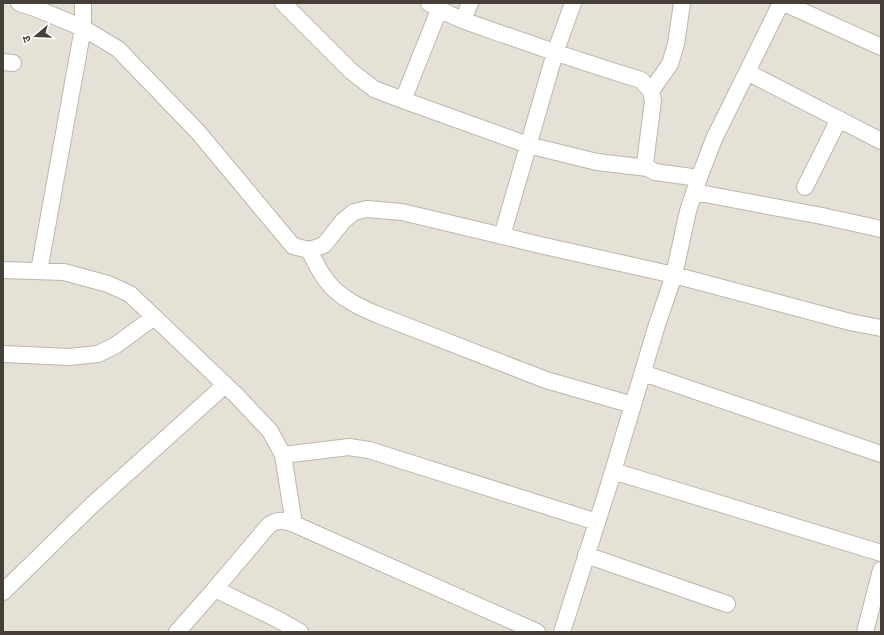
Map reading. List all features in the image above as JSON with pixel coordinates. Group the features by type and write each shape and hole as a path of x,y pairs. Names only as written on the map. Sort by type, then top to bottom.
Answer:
{"street":[{"path":"19,3 83,28 118,49 198,132 293,246 309,250 324,245 343,221 354,212 367,209 402,212 540,246 674,275 850,322 881,328"},
{"path":"39,271 83,28 84,3"},
{"path":"283,3 351,71 374,89 403,100 528,145 597,162 648,168 655,172 696,185 881,229"},
{"path":"463,20 470,3"},
{"path":"502,236 555,53 573,3"},
{"path":"562,632 656,328 674,275 688,211 696,185 714,139 781,3"},
{"path":"784,3 881,47"},
{"path":"651,90 670,64 676,44 677,4"},
{"path":"403,100 434,6 463,20 555,53 641,80 651,90 653,101 646,163 648,168"},
{"path":"747,72 881,141"},
{"path":"805,187 839,119"},
{"path":"309,250 326,281 357,306 546,380 633,405"},
{"path":"3,270 64,272 108,284 130,294 225,385 270,431 283,454 294,524"},
{"path":"3,354 69,357 98,354 116,345 154,317"},
{"path":"643,373 881,454"},
{"path":"3,592 91,506 225,385"},
{"path":"283,454 349,447 369,450 597,522"},
{"path":"613,471 881,553"},
{"path":"177,632 215,589 268,524 284,520 537,632"},
{"path":"586,555 727,604"},
{"path":"865,632 881,570"},
{"path":"215,589 279,620 300,632"}],"shaded area":[{"path":"3,3 881,3 881,632 3,632"}]}
